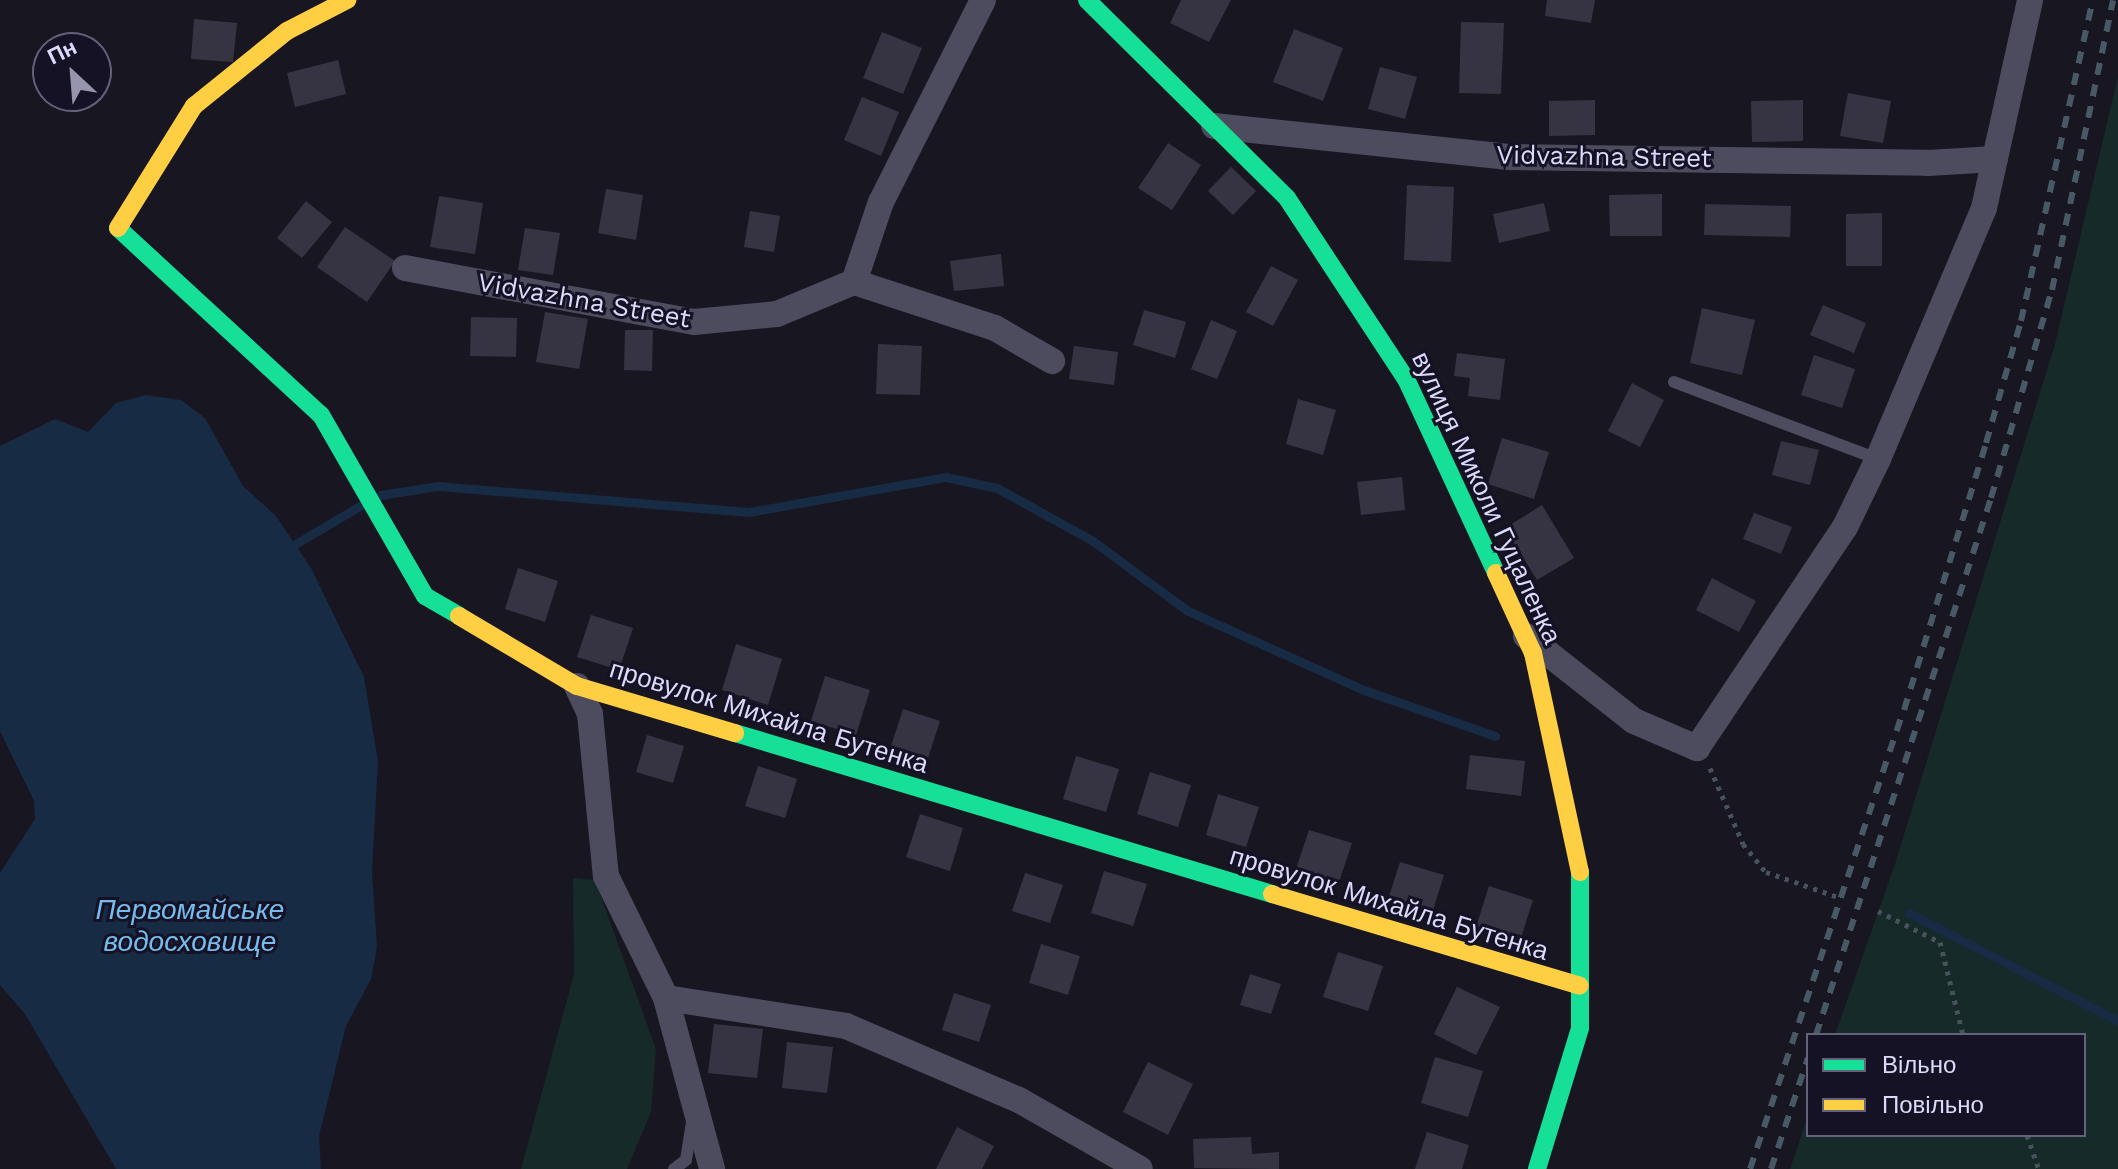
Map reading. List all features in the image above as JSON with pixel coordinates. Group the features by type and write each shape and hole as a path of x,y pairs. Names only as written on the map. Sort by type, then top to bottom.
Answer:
{"street":[{"path":"317,8 347,0"},
{"path":"983,0 881,202 854,282 995,328 1052,361"},
{"name":"вулиця Миколи Гуцаленка","path":"1087,0 1287,198 1407,381 1524,634 1574,828 1585,902 1580,1028 1537,1169"},
{"path":"1524,634 1634,721 1697,748 1845,527 1878,459 1984,208 2030,0"},
{"name":"провулок Михайла Бутенка","path":"317,8 194,106 118,228 321,415 425,596 577,686 1580,986"},
{"name":"Vidvazhna Street","path":"1214,126 1511,157 1928,163 1995,159"},
{"name":"Vidvazhna Street","path":"405,268 694,322 777,314 854,282"},
{"path":"577,686 590,714 606,876 666,998 694,1112 712,1169"},
{"path":"666,998 846,1026 1019,1100 1140,1169"}],"lane":[{"path":"1674,382 1878,459"},
{"path":"674,1169 686,1160 694,1112"}],"path":[{"path":"1697,748 1729,800 1743,844 1766,872 1841,898"},
{"path":"1878,911 1940,942 1963,1033"},
{"path":"2028,1137 2039,1169"}],"green space":[{"path":"2118,76 2118,1169 1790,1169 1806,1121 1806,1137 2086,1137 2086,1033 1836,1033 1895,864 2055,344"},
{"path":"573,878 595,880 656,1049 651,1112 627,1169 521,1169 574,974"}],"water":[{"name":"Первомайське водосховище","path":"146,395 181,400 205,418 243,486 276,516 311,568 364,677 378,761 372,873 377,947 371,979 346,1026 319,1136 321,1169 116,1169 25,1014 0,985 0,873 35,819 34,801 0,731 0,446 55,419 88,432 116,403"}],"building":[{"path":"1181,0 1231,0 1209,42 1170,23"},
{"path":"1547,0 1595,0 1591,23 1545,16"},
{"path":"194,19 237,23 233,62 191,59"},
{"path":"1461,22 1504,23 1501,94 1459,93"},
{"path":"1294,29 1343,48 1323,101 1273,82"},
{"path":"882,32 922,48 903,94 863,78"},
{"path":"338,60 346,94 295,107 287,73"},
{"path":"1380,67 1417,77 1405,119 1368,109"},
{"path":"1848,93 1891,101 1883,143 1840,136"},
{"path":"862,97 899,112 881,156 844,140"},
{"path":"1595,100 1595,135 1549,136 1549,101"},
{"path":"1803,100 1803,141 1752,142 1751,101"},
{"path":"1168,143 1201,165 1172,210 1138,188"},
{"path":"1231,167 1256,191 1233,215 1208,191"},
{"path":"1407,185 1454,187 1451,262 1404,260"},
{"path":"606,189 643,195 636,240 598,233"},
{"path":"1662,194 1662,236 1610,236 1609,195"},
{"path":"439,196 483,203 475,254 430,247"},
{"path":"306,201 332,222 302,258 277,238"},
{"path":"1544,203 1550,231 1499,243 1493,214"},
{"path":"1705,204 1791,206 1790,237 1704,235"},
{"path":"750,211 780,216 774,252 744,247"},
{"path":"1882,213 1882,266 1846,266 1846,214"},
{"path":"345,227 395,261 367,302 317,267"},
{"path":"525,228 560,233 553,275 518,270"},
{"path":"1001,254 1004,286 954,291 950,261"},
{"path":"1271,266 1298,280 1273,326 1246,312"},
{"path":"1823,305 1866,323 1854,353 1810,335"},
{"path":"1702,308 1755,320 1742,375 1690,363"},
{"path":"1144,310 1186,322 1175,358 1133,345"},
{"path":"545,312 588,319 579,369 536,362"},
{"path":"471,317 517,318 516,357 470,356"},
{"path":"1211,320 1237,331 1217,379 1191,369"},
{"path":"625,330 653,330 652,371 624,370"},
{"path":"878,344 922,346 920,395 876,394"},
{"path":"1074,346 1118,352 1114,385 1069,379"},
{"path":"1457,353 1505,359 1500,400 1468,396 1470,378 1454,376"},
{"path":"1814,355 1855,369 1842,408 1801,395"},
{"path":"1632,383 1664,400 1640,447 1608,431"},
{"path":"1298,399 1336,410 1323,455 1286,444"},
{"path":"1502,438 1549,452 1534,499 1488,484"},
{"path":"1781,441 1819,450 1810,485 1772,475"},
{"path":"1402,477 1405,510 1361,515 1357,482"},
{"path":"1542,505 1574,558 1537,580 1505,528"},
{"path":"1754,513 1792,527 1781,554 1743,539"},
{"path":"518,568 558,581 545,622 505,609"},
{"path":"1712,578 1756,601 1739,632 1696,610"},
{"path":"591,615 633,628 619,670 577,657"},
{"path":"736,644 782,659 768,705 722,690"},
{"path":"825,676 870,690 856,735 811,721"},
{"path":"903,709 940,721 928,758 891,746"},
{"path":"647,735 684,746 673,783 636,772"},
{"path":"1470,755 1525,761 1521,796 1466,789"},
{"path":"1076,756 1119,769 1106,812 1063,799"},
{"path":"758,766 797,779 785,818 745,806"},
{"path":"1150,772 1191,785 1178,827 1137,814"},
{"path":"1218,794 1259,807 1246,847 1206,835"},
{"path":"920,814 963,828 950,871 906,857"},
{"path":"1309,830 1352,843 1338,885 1295,872"},
{"path":"1400,862 1444,875 1430,920 1386,906"},
{"path":"1104,871 1147,884 1133,926 1091,913"},
{"path":"1025,873 1063,885 1050,923 1012,911"},
{"path":"1489,886 1533,900 1519,944 1475,930"},
{"path":"1041,944 1080,956 1068,995 1029,983"},
{"path":"1338,952 1383,966 1368,1011 1323,997"},
{"path":"1250,974 1281,984 1271,1014 1240,1005"},
{"path":"1457,987 1500,1007 1476,1055 1434,1034"},
{"path":"954,993 991,1005 979,1042 942,1030"},
{"path":"714,1024 763,1029 757,1078 708,1073"},
{"path":"787,1042 833,1047 827,1093 782,1088"},
{"path":"1435,1057 1483,1071 1468,1117 1421,1103"},
{"path":"1148,1062 1193,1084 1168,1135 1123,1112"},
{"path":"957,1127 994,1146 982,1169 936,1169"},
{"path":"1427,1132 1469,1145 1462,1169 1415,1169"},
{"path":"1251,1137 1252,1154 1279,1152 1279,1169 1194,1168 1193,1139"}],"waterway":[{"path":"380,495 438,486 749,512 946,477 997,488 1093,541 1188,611 1364,690 1495,736"},
{"path":"287,549 363,504"},
{"path":"1909,913 2118,1021"}],"railway":[{"path":"1750,1169 1904,710 1986,443 2021,321 2093,0"},
{"path":"1817,1033 1991,498 2052,290 2113,0"},
{"path":"1771,1169 1806,1064"}],"traffic: fast":[{"path":"1087,0 1287,198 1407,381 1496,573"},
{"path":"118,228 321,415 425,596 459,616"},
{"path":"735,733 1272,894"},
{"path":"1537,1169 1580,1028 1580,872"}],"traffic: slow":[{"path":"118,228 194,106 287,31 347,0"},
{"path":"1496,573 1533,653 1580,872"},
{"path":"459,616 577,686 735,733"},
{"path":"1272,894 1580,986"}]}
